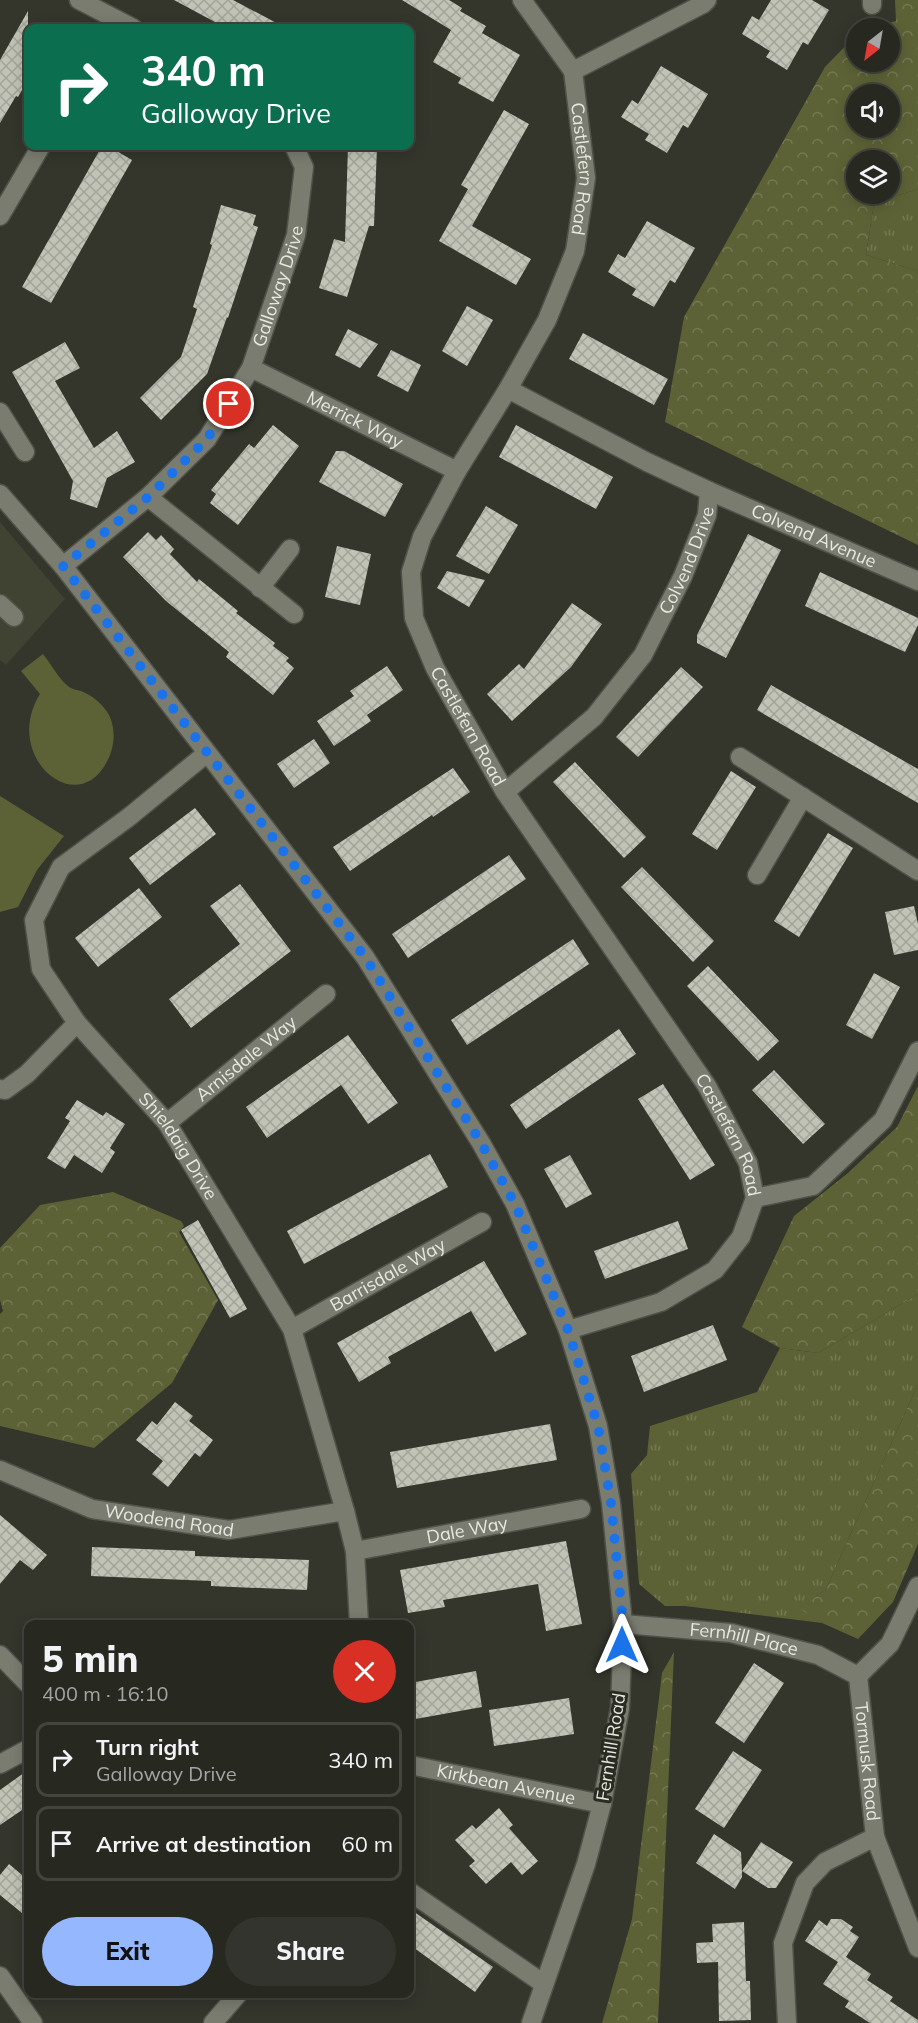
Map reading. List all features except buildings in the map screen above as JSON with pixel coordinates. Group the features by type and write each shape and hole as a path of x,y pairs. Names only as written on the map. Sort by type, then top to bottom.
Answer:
{"street":[{"path":"78,0 117,24"},
{"name":"Castlefern Road","path":"522,0 573,71 586,178 574,251 547,320 508,389 457,471 422,537 411,572 414,618 435,668 505,792 707,1086 748,1163 755,1198 741,1237 715,1270 661,1302 568,1330"},
{"path":"573,71 703,4 706,0"},
{"path":"0,216 39,150"},
{"name":"Galloway Drive","path":"63,566 148,497 207,439 251,368 296,235 304,167 296,150"},
{"name":"Merrick Way","path":"251,368 457,471"},
{"name":"Colvend Drive","path":"505,792 594,717 643,655 683,576 707,515 709,491 647,462 508,389"},
{"path":"0,412 26,452"},
{"name":"Colvend Avenue","path":"709,491 918,581"},
{"name":"Fernhill Road","path":"0,494 63,566 371,967 481,1143 515,1204 568,1330 598,1426 611,1503 623,1624 620,1708 602,1804 586,1864 531,2023"},
{"path":"148,497 294,614"},
{"path":"260,588 290,549"},
{"path":"0,604 14,617"},
{"name":"Shieldaig Drive","path":"207,753 129,817 61,867 34,920 41,969 77,1023 167,1122 292,1329 355,1551 359,1620"},
{"path":"740,757 918,871"},
{"path":"757,875 803,797"},
{"name":"Arnisdale Way","path":"167,1122 326,994"},
{"path":"0,1089 5,1090 27,1074 77,1023"},
{"path":"755,1198 813,1186 883,1120 918,1051"},
{"name":"Barrisdale Way","path":"292,1329 482,1222"},
{"name":"Woodend Road","path":"0,1470 92,1509 229,1530 345,1511"},
{"name":"Dale Way","path":"355,1551 581,1509"},
{"name":"Tormusk Road","path":"918,1586 890,1644 858,1676 875,1837 918,1948"},
{"name":"Fernhill Place","path":"623,1624 731,1633 818,1655 858,1676"},
{"path":"0,1655 24,1680"},
{"path":"0,1764 24,1751"},
{"name":"Kirkbean Avenue","path":"414,1766 602,1804"},
{"path":"787,2023 783,1943 805,1883 825,1862 875,1837"},
{"path":"414,1896 544,1984"},
{"path":"0,1976 33,2023"},
{"path":"213,2023 235,1998"}],"shaded area":[{"path":"0,522 65,599 6,665 0,660"}],"green space":[{"path":"895,0 918,0 918,189 900,195 900,150 846,150 846,204 874,204 866,255 918,271 918,545 665,422 684,317 825,67 846,45 846,72 900,72 900,18 896,18"},
{"path":"918,189 918,271 866,255 874,204 900,204 900,195"},
{"path":"43,654 65,684 97,700 107,711 111,720 114,735 110,755 97,775 82,784 65,783 50,775 37,760 30,740 30,718 40,694 21,671"},
{"path":"0,796 64,836 37,870 18,907 0,912"},
{"path":"918,1086 918,1294 818,1353 780,1348 742,1327 794,1216 848,1173 897,1127"},
{"path":"113,1192 181,1221 184,1226 179,1232 218,1300 172,1383 94,1448 0,1426 0,1314 3,1311 0,1300 0,1248 40,1205"},
{"path":"918,1294 918,1384 826,1589 801,1609 822,1623 685,1606 665,1606 639,1584 631,1474 647,1455 650,1426 757,1392 780,1348 818,1353"},
{"path":"918,1384 918,1544 893,1602 858,1639 822,1623 800,1609 826,1589"},
{"path":"674,1652 658,2023 602,2023 632,1919 662,1673"}],"route":[{"path":"229,404 207,439 148,497 63,566 365,957 481,1143 515,1204 568,1330 598,1426 611,1503 623,1624 622,1645"}]}
